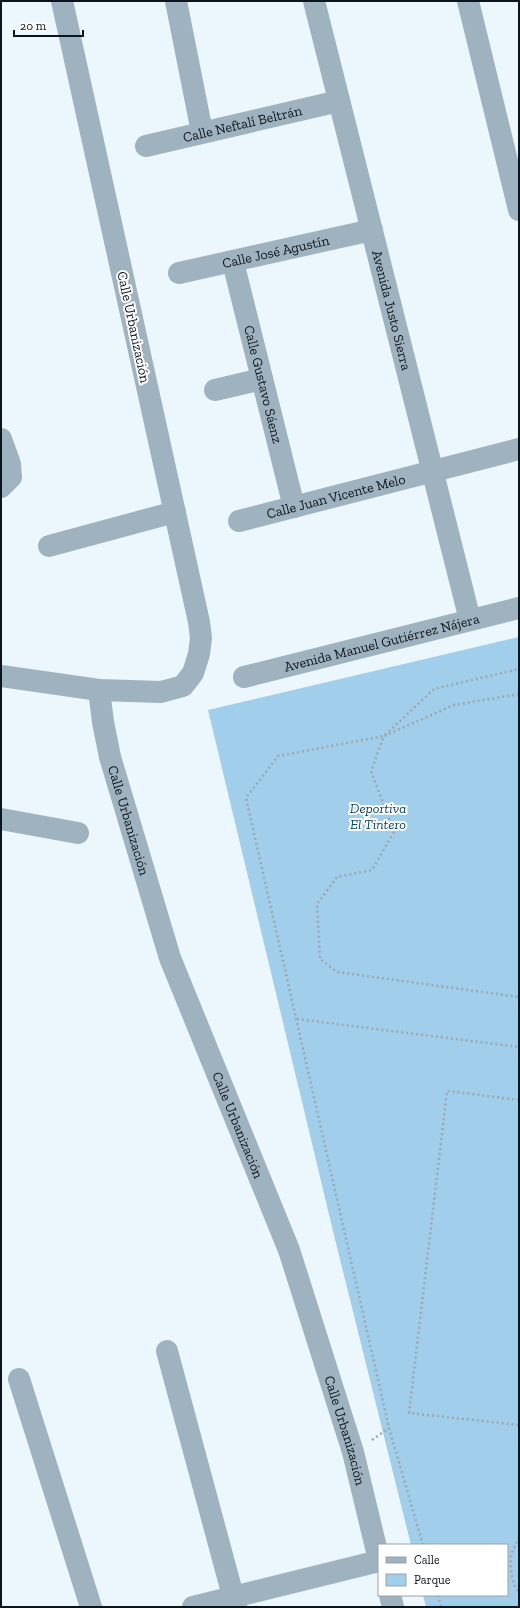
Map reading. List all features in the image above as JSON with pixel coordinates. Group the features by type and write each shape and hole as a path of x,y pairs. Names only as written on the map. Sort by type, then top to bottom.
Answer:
{"street":[{"name":"Calle Urbanización","path":"1,676 100,690 161,692 183,686 193,674 199,654 201,638 199,622 175,512 62,1"},
{"path":"176,1 202,132"},
{"name":"Avenida Justo Sierra","path":"314,1 470,620"},
{"path":"468,1 519,210"},
{"name":"Calle Neftalí Beltrán","path":"146,146 339,101"},
{"name":"Calle José Agustín","path":"179,273 372,230"},
{"name":"Calle Gustavo Sáenz","path":"232,262 294,507"},
{"path":"215,390 262,379"},
{"path":"1,439 10,464 11,477 1,486"},
{"name":"Calle Juan Vicente Melo","path":"239,522 519,449"},
{"path":"49,546 175,512"},
{"name":"Avenida Manuel Gutiérrez Nájera","path":"244,676 519,608"},
{"name":"Calle Urbanización","path":"100,690 103,722 110,757 170,958 289,1250 353,1452 378,1556"},
{"path":"1,819 78,833"},
{"path":"167,1351 235,1602"},
{"path":"19,1379 91,1607"},
{"path":"193,1607 235,1602 378,1560"},
{"path":"390,1596 394,1607"}],"path":[{"path":"519,670 434,690 384,736 371,771 394,832 372,870 338,877 317,904 320,959 337,972 519,997"},
{"path":"423,1544 389,1428 246,798 278,756 384,736 454,705 519,694"},
{"path":"296,1019 519,1047"},
{"path":"519,1100 447,1091 409,1413 519,1426"},
{"path":"519,1537 511,1557 511,1570 516,1589 519,1592"},
{"path":"438,1596 441,1607"}],"green space":[{"name":"Deportiva El Tintero","path":"519,637 519,1607 426,1607 423,1596 508,1596 508,1544 411,1544 333,1231 208,710"}]}
